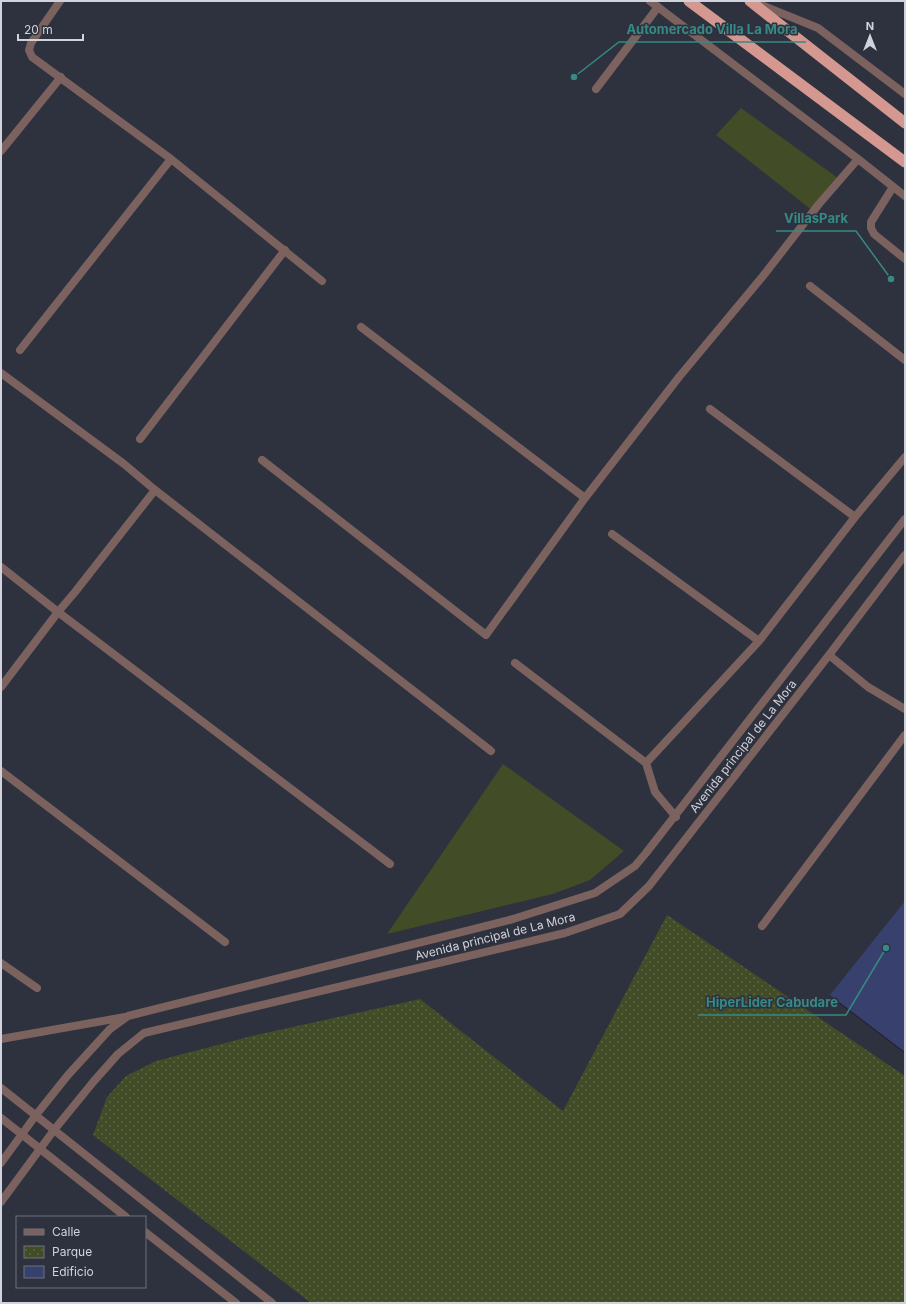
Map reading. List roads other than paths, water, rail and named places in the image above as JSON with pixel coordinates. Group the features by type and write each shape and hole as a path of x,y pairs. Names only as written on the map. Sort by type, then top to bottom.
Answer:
{"highway":[{"path":"689,1 905,162"},
{"path":"750,1 905,123"}],"street":[{"path":"60,1 31,43 29,50 32,57 171,159 322,280"},
{"path":"650,1 905,196"},
{"path":"750,1 818,28 905,94"},
{"path":"596,89 658,7"},
{"path":"1,151 61,77"},
{"path":"20,350 171,159"},
{"path":"262,460 486,635 585,498 819,204 858,159"},
{"path":"893,187 871,222 871,228 874,234 905,259"},
{"path":"140,439 285,250"},
{"path":"810,286 905,360"},
{"path":"361,326 585,498"},
{"path":"1,373 124,464 155,490 491,752"},
{"path":"710,409 855,517"},
{"path":"646,763 759,642 855,517 905,457"},
{"path":"1,688 58,612 155,490"},
{"name":"Avenida principal de La Mora","path":"1,1163 36,1115 68,1075 110,1029 128,1016 513,919 595,893 635,866 676,816 905,519"},
{"path":"612,534 759,642"},
{"name":"Avenida principal de La Mora","path":"1,1202 54,1130 94,1082 118,1054 144,1033 566,933 620,914 649,886 829,656 905,555"},
{"path":"1,567 390,864"},
{"path":"829,656 868,688 905,709"},
{"path":"515,663 646,763 655,792 676,816"},
{"path":"762,926 905,735"},
{"path":"1,771 225,942"},
{"path":"1,963 37,988"},
{"path":"1,1039 128,1016"},
{"path":"1,1088 272,1303"},
{"path":"1,1118 125,1216"},
{"path":"146,1233 236,1303"}],"place":[{"name":"Automercado Villa La Mora","path":"574,77"},
{"name":"VillasPark","path":"891,279"},
{"name":"HiperLider Cabudare","path":"886,948"}]}
